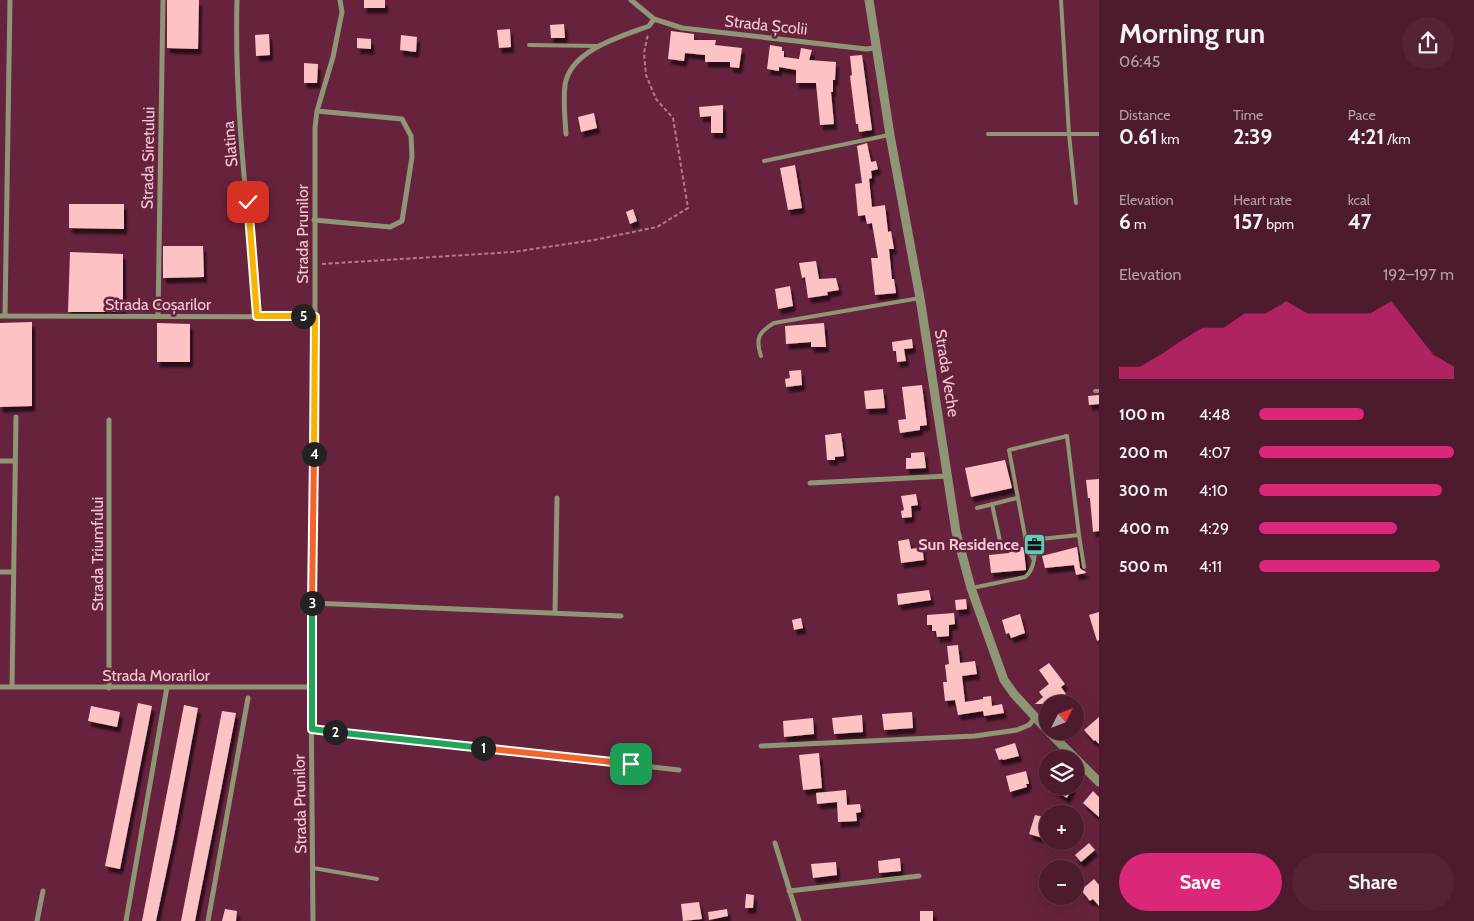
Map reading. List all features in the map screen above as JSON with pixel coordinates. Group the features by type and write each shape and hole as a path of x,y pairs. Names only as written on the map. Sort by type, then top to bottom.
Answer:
{"street":[{"path":"2,316 10,0"},
{"name":"Strada Siretului","path":"158,316 163,0"},
{"name":"Slatina","path":"237,0 238,89 257,316"},
{"name":"Strada Prunilor","path":"314,921 311,687 315,317 314,128 333,57 342,12 340,0"},
{"name":"Strada Școlii","path":"630,0 654,18 682,28 866,49 876,48"},
{"name":"Strada Veche","path":"869,0 890,134 920,298 956,532 971,588 1004,680 1039,722"},
{"path":"566,134 565,83 570,71 578,61 598,46 650,26 654,18"},
{"path":"314,220 390,227 402,221 412,157 411,136 402,119 317,111"},
{"name":"Strada Coșarilor","path":"2,316 315,317"},
{"path":"12,687 16,416"},
{"name":"Strada Triumfului","path":"109,420 109,688"},
{"path":"0,461 15,461"},
{"path":"810,483 948,476"},
{"path":"555,613 556,498"},
{"path":"0,572 13,572"},
{"path":"312,603 621,616"},
{"name":"Strada Morarilor","path":"0,687 311,687"},
{"path":"126,921 167,687"},
{"path":"208,921 248,698"},
{"path":"761,746 974,736 1017,730 1029,725 1035,718"},
{"path":"312,729 679,770"},
{"name":"Strada Veche","path":"1057,740 1099,782"},
{"path":"776,843 799,921"},
{"path":"789,891 919,876"},
{"path":"37,921 43,891"}],"lane":[{"path":"1061,0 1069,134 1076,203"},
{"path":"529,45 598,46"},
{"path":"764,161 890,134"},
{"path":"988,134 1099,134"},
{"path":"760,356 758,340 762,331 774,323 920,298"},
{"path":"1034,560 1027,547 1009,450 1067,436 1084,567"},
{"path":"978,508 1017,498"},
{"path":"992,504 1000,542"},
{"path":"971,588 1025,577 1030,573 1040,539 1079,535"},
{"path":"313,868 377,880"}],"path":[{"path":"314,264 513,252 594,240 657,227 688,208 673,118 656,99 646,76 644,53 650,26"}],"building":[{"path":"167,0 199,0 198,49 167,48"},
{"path":"364,0 385,0 385,8 364,8"},
{"path":"564,24 565,38 551,38 550,25"},
{"path":"510,29 511,47 499,48 497,30"},
{"path":"671,31 694,34 694,40 716,40 715,45 742,48 739,68 730,67 730,62 705,62 705,55 685,53 684,61 668,59"},
{"path":"269,34 270,55 256,56 255,35"},
{"path":"401,35 417,37 416,52 400,50"},
{"path":"357,38 371,39 371,49 357,48"},
{"path":"770,45 782,47 784,57 799,59 801,48 812,50 809,60 836,62 833,92 831,92 834,124 820,125 816,83 796,83 796,70 779,67 779,71 767,69"},
{"path":"862,55 872,130 859,132 858,124 856,124 850,76 852,75 850,56"},
{"path":"304,63 318,64 317,83 304,83"},
{"path":"723,105 723,133 711,133 711,116 700,117 699,107"},
{"path":"594,113 597,128 581,132 578,117"},
{"path":"867,143 871,162 876,161 878,169 871,171 872,178 869,179 872,207 885,205 888,232 891,231 894,249 889,249 892,279 894,279 896,293 875,295 871,258 878,258 872,223 867,224 865,215 858,216 855,184 862,183 857,146"},
{"path":"795,165 802,208 788,210 780,168"},
{"path":"69,204 124,204 124,229 69,228"},
{"path":"633,209 637,221 630,224 626,212"},
{"path":"163,246 203,246 204,277 163,278"},
{"path":"70,252 123,254 123,312 68,312"},
{"path":"816,261 819,279 836,278 839,290 827,292 828,295 808,298 805,277 802,278 799,263"},
{"path":"790,286 793,306 778,309 775,289"},
{"path":"32,322 32,406 0,407 0,323"},
{"path":"157,323 190,324 190,362 157,362"},
{"path":"824,323 826,347 811,347 811,342 786,344 785,326"},
{"path":"912,339 913,348 904,349 906,361 897,362 896,351 893,351 892,342"},
{"path":"801,370 802,385 786,387 785,379 790,378 789,371"},
{"path":"922,385 927,425 920,426 920,430 900,433 898,420 906,419 902,387"},
{"path":"883,389 885,408 866,409 864,391"},
{"path":"1099,395 1099,404 1089,405 1088,396"},
{"path":"841,433 844,456 835,457 835,460 827,460 825,435"},
{"path":"924,452 926,468 906,469 906,458 911,458 911,453"},
{"path":"1005,460 1012,488 971,497 965,468"},
{"path":"1099,479 1099,531 1093,532 1090,498 1088,498 1086,480"},
{"path":"916,494 918,505 911,506 912,517 902,518 901,511 904,510 901,496"},
{"path":"909,539 911,549 922,547 924,560 901,563 898,541"},
{"path":"1019,543 1019,547 1023,547 1024,550 1026,570 991,573 989,555 1009,553 1009,544"},
{"path":"1077,547 1080,568 1086,573 1076,575 1074,565 1045,568 1042,556"},
{"path":"929,590 931,600 898,605 897,594"},
{"path":"966,599 967,609 956,610 955,600"},
{"path":"1099,612 1099,640 1097,641 1089,615"},
{"path":"954,613 955,624 949,625 949,636 937,637 936,631 932,631 932,625 927,625 927,615"},
{"path":"1020,614 1025,633 1011,638 1009,633 1006,634 1002,620"},
{"path":"801,618 803,628 794,630 792,620"},
{"path":"958,645 960,663 975,661 977,674 962,676 965,702 991,696 992,706 1002,704 1004,713 984,716 983,711 958,715 955,700 945,701 943,682 947,682 945,665 949,664 947,646"},
{"path":"1049,663 1065,684 1061,687 1066,694 1041,695 1039,692 1049,684 1039,670"},
{"path":"138,703 152,706 120,869 105,866"},
{"path":"184,705 198,708 174,836 156,921 142,921"},
{"path":"91,706 120,712 117,727 88,721"},
{"path":"222,711 236,713 221,790 195,921 181,921"},
{"path":"912,712 913,728 884,730 882,714"},
{"path":"862,715 863,732 834,734 832,718"},
{"path":"1099,717 1099,744 1094,741 1084,730"},
{"path":"813,718 814,734 784,737 783,721"},
{"path":"1015,743 1019,756 999,760 995,749"},
{"path":"819,753 822,788 803,790 799,755"},
{"path":"1026,771 1029,784 1026,784 1027,787 1010,792 1006,776"},
{"path":"846,790 847,805 860,804 861,812 856,813 857,821 838,822 837,802 817,804 816,793"},
{"path":"1093,791 1099,797 1099,817 1083,803"},
{"path":"1035,815 1039,816 1039,837 1029,834"},
{"path":"1089,843 1095,850 1083,860 1079,860 1075,855 1081,850 1084,850 1084,847"},
{"path":"900,858 901,871 879,873 878,861"},
{"path":"836,862 837,875 813,878 811,864"},
{"path":"1094,879 1099,885 1099,906 1093,899 1090,901 1084,894 1084,887"},
{"path":"746,894 754,895 753,908 745,908"},
{"path":"699,902 702,919 683,921 681,904"},
{"path":"225,909 237,911 236,921 222,921"},
{"path":"727,909 728,916 709,920 708,912"},
{"path":"920,911 933,911 933,921 920,921"}],"place":[{"name":"Sun Residence","path":"1035,544"}],"route":[{"path":"248,202 257,316 315,317 312,729 631,764"}]}
